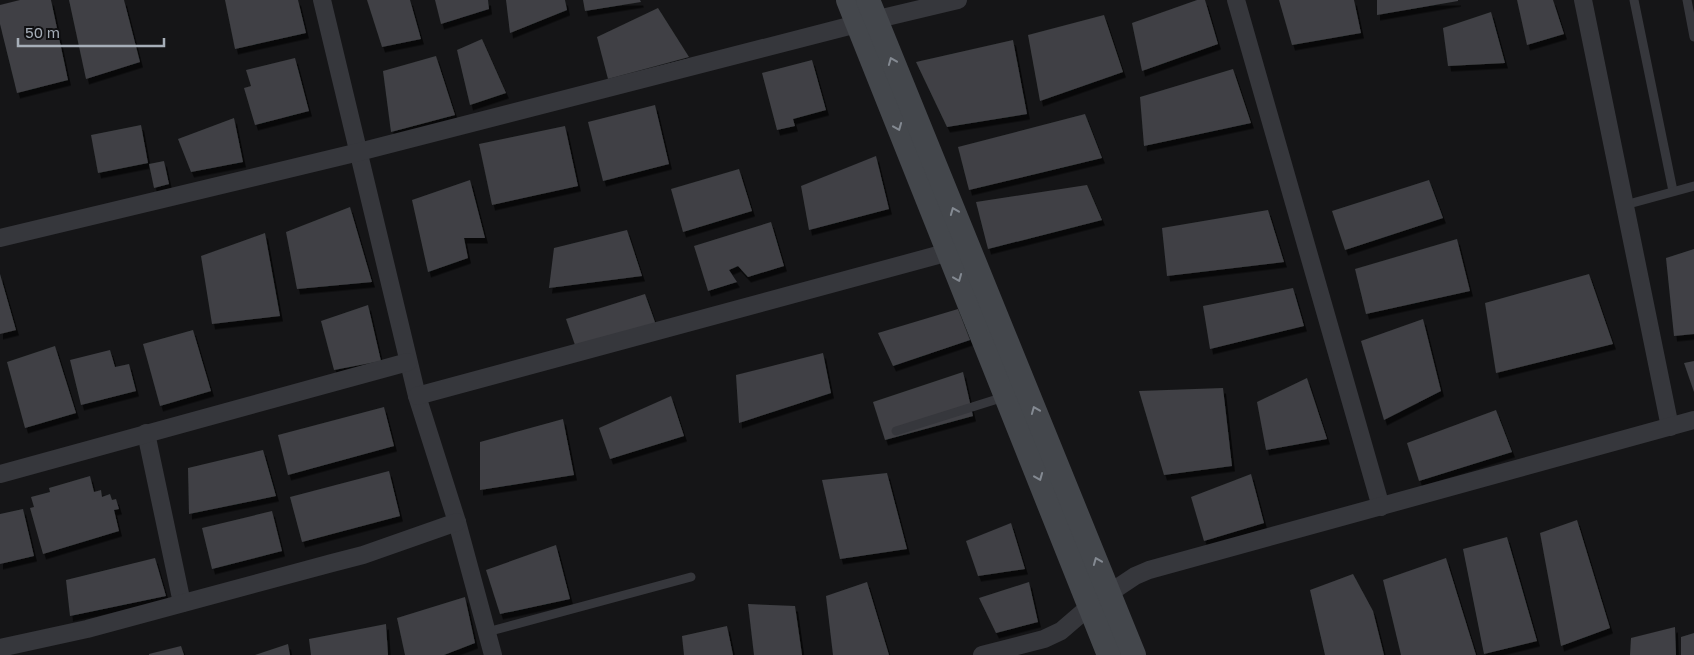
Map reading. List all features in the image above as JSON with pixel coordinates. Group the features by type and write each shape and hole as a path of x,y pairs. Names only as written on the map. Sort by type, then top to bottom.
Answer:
{"street":[{"path":"322,0 408,362 457,522 493,655"},
{"path":"848,0 867,14 958,249 1110,593 1134,655"},
{"path":"0,238 359,152 867,14 958,0"},
{"path":"1236,0 1381,507"},
{"path":"1583,0 1670,427"},
{"path":"417,396 958,249"},
{"path":"958,249 1007,396 1109,655"},
{"path":"0,474 408,362"},
{"path":"982,655 1044,638 1061,631 1090,606 1135,576 1149,570 1694,420"},
{"path":"146,433 182,603"},
{"path":"0,648 87,629 363,555 457,522"}],"lane":[{"path":"1634,0 1673,191"},
{"path":"1687,0 1694,37"},
{"path":"1625,205 1694,186"},
{"path":"896,431 1007,396"},
{"path":"487,632 691,577"}],"building":[{"path":"20,0 51,0 68,80 17,93 0,24 0,5"},
{"path":"69,0 124,0 140,62 86,79"},
{"path":"225,0 298,0 306,33 235,49"},
{"path":"367,0 410,0 421,39 382,47"},
{"path":"435,0 488,0 489,9 441,24"},
{"path":"506,0 565,0 567,10 510,33"},
{"path":"583,0 640,0 641,2 585,11"},
{"path":"1197,0 1205,0 1218,44 1142,71 1132,23"},
{"path":"1279,0 1354,0 1361,33 1292,45"},
{"path":"1377,0 1458,0 1458,1 1377,15"},
{"path":"1517,0 1553,0 1564,34 1527,45"},
{"path":"658,8 689,57 608,79 597,37"},
{"path":"1491,12 1505,63 1448,66 1443,28"},
{"path":"1104,15 1123,72 1040,101 1028,35"},
{"path":"482,39 506,93 470,105 457,50"},
{"path":"1013,40 1027,114 947,127 916,62"},
{"path":"436,56 455,115 391,132 383,71"},
{"path":"295,58 309,111 255,125 244,88 251,86 246,70"},
{"path":"812,60 826,110 793,119 795,126 777,130 762,73"},
{"path":"1233,69 1251,123 1144,146 1140,97"},
{"path":"655,105 669,164 603,181 588,122"},
{"path":"1085,114 1102,158 969,190 958,147"},
{"path":"234,118 243,162 191,172 178,139"},
{"path":"141,125 148,163 98,173 91,135"},
{"path":"565,126 578,186 492,205 479,144"},
{"path":"876,156 889,209 809,230 801,186"},
{"path":"164,161 169,184 154,188 149,164"},
{"path":"739,169 752,211 683,232 671,189"},
{"path":"470,180 485,238 464,238 468,258 428,272 412,200"},
{"path":"1429,180 1443,218 1345,250 1332,211"},
{"path":"1087,185 1102,220 988,249 976,202"},
{"path":"350,207 372,282 297,289 286,232"},
{"path":"1268,210 1284,262 1167,276 1162,228"},
{"path":"771,222 784,266 748,277 738,266 729,270 737,282 708,291 694,246"},
{"path":"627,230 642,276 549,288 554,248"},
{"path":"265,233 280,316 212,324 201,256"},
{"path":"1457,239 1470,291 1366,314 1355,269"},
{"path":"1694,249 1694,334 1674,336 1666,258"},
{"path":"0,274 16,330 0,334"},
{"path":"1589,274 1613,344 1496,373 1485,303"},
{"path":"1293,288 1304,326 1210,349 1203,306"},
{"path":"645,294 656,325 575,345 566,319"},
{"path":"368,305 381,361 334,370 321,321"},
{"path":"958,309 970,340 893,366 878,333"},
{"path":"1423,319 1441,391 1384,420 1361,341"},
{"path":"193,330 211,391 160,406 143,344"},
{"path":"55,346 76,413 25,428 7,362"},
{"path":"110,350 115,367 129,364 136,391 81,405 70,360"},
{"path":"823,353 831,393 739,423 736,375"},
{"path":"1694,361 1694,392 1684,363"},
{"path":"963,372 973,416 885,440 873,402"},
{"path":"1307,378 1327,439 1266,450 1257,402"},
{"path":"1223,388 1232,466 1164,475 1139,391"},
{"path":"671,396 684,436 610,459 599,428"},
{"path":"384,407 394,446 288,475 278,435"},
{"path":"1496,410 1512,452 1419,481 1407,443"},
{"path":"563,419 574,475 480,490 480,442"},
{"path":"263,450 276,496 189,514 188,468"},
{"path":"389,471 400,516 302,542 290,497"},
{"path":"887,473 907,549 840,559 822,480"},
{"path":"1251,474 1264,523 1204,541 1191,497"},
{"path":"90,476 94,492 101,490 102,497 110,494 112,500 116,499 119,509 114,510 119,531 43,554 30,508 34,507 31,497 50,492 49,488"},
{"path":"23,509 34,556 0,564 0,514"},
{"path":"272,511 282,551 212,569 202,528"},
{"path":"1577,520 1610,628 1561,646 1540,533"},
{"path":"1011,523 1025,569 978,576 966,541"},
{"path":"1507,537 1537,641 1484,654 1463,549"},
{"path":"556,545 570,599 500,614 486,570"},
{"path":"155,558 166,596 70,616 66,580"},
{"path":"1446,558 1476,655 1401,655 1383,580"},
{"path":"1353,574 1373,611 1384,655 1325,655 1310,590"},
{"path":"867,582 889,655 833,655 826,596"},
{"path":"1029,582 1038,622 996,633 979,598"},
{"path":"465,597 475,643 444,655 405,655 397,618"},
{"path":"748,604 795,606 802,655 754,655"},
{"path":"386,624 388,655 311,655 309,639"},
{"path":"727,626 733,655 684,655 682,636"},
{"path":"1675,627 1676,655 1630,655 1631,638"},
{"path":"1694,633 1694,655 1681,655 1681,637"},
{"path":"288,644 290,655 255,655"},
{"path":"181,646 184,655 149,655 149,654"}]}
